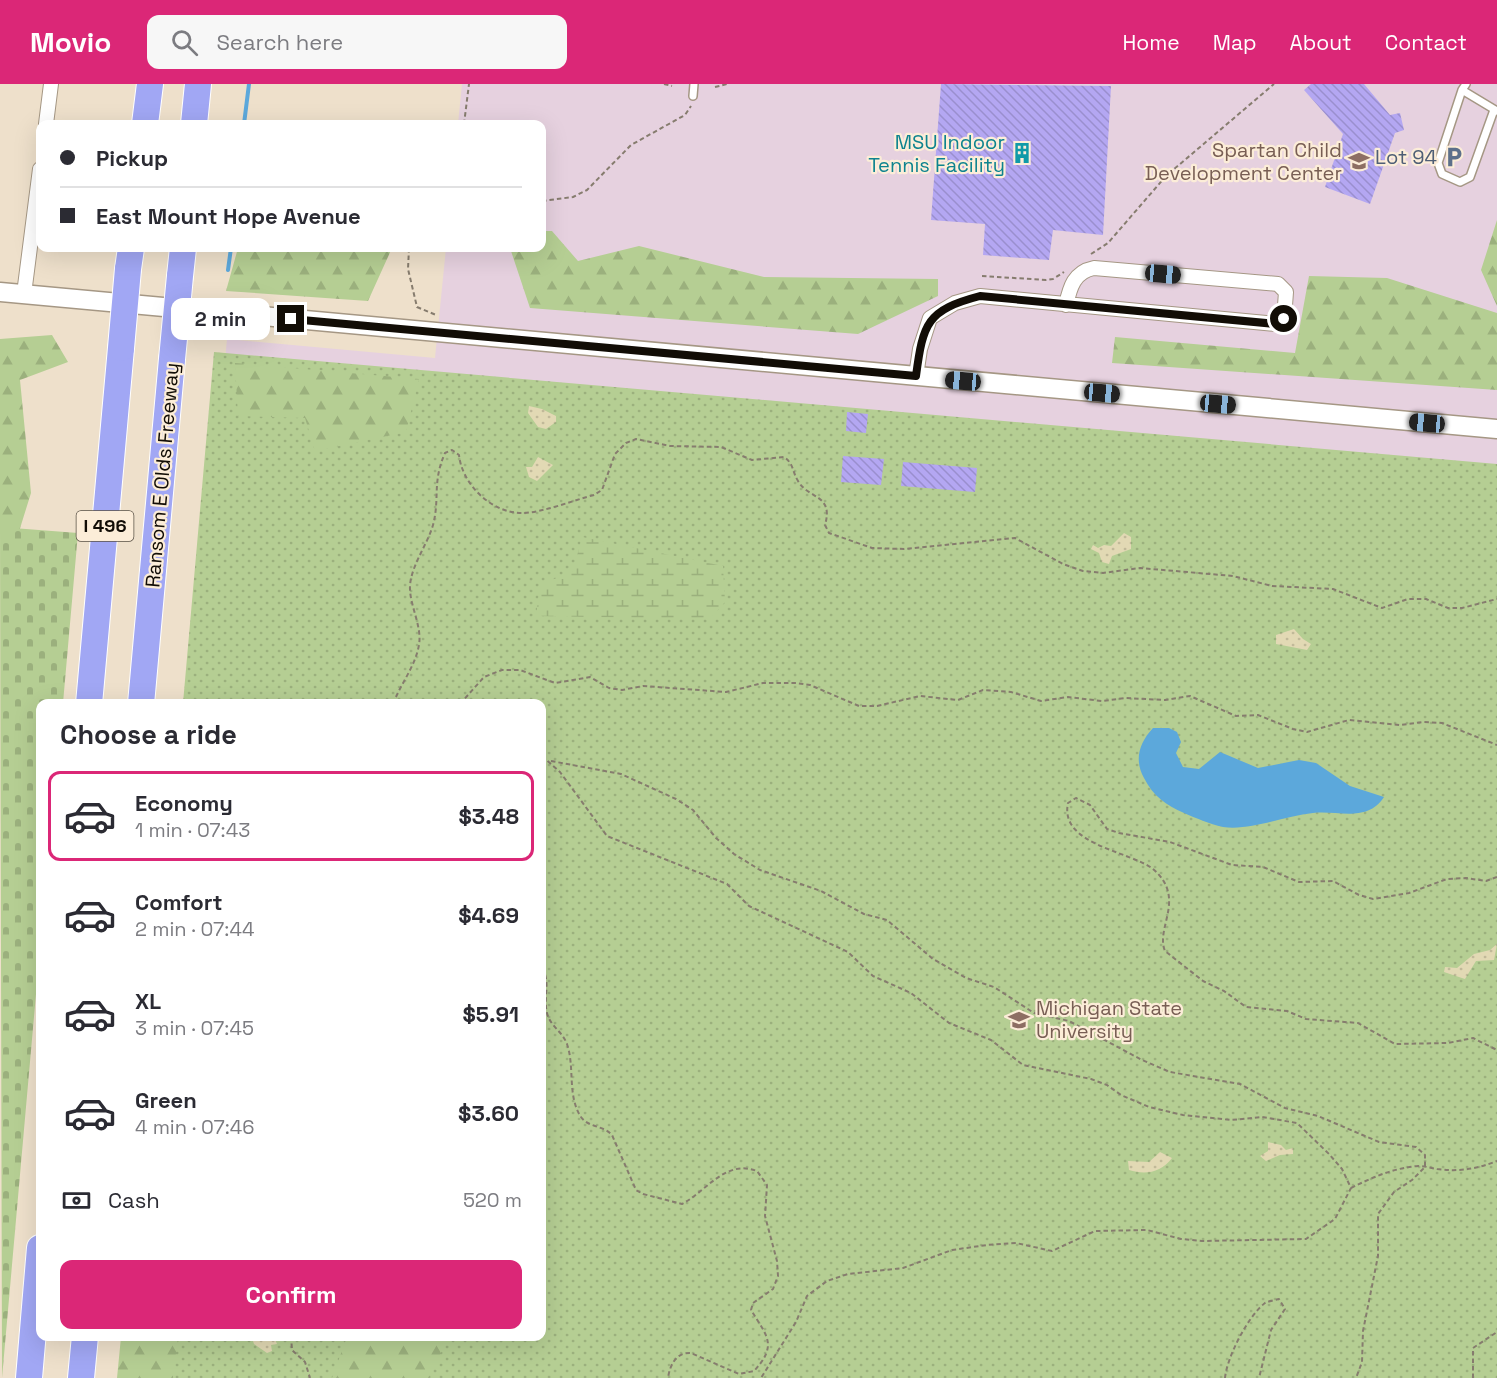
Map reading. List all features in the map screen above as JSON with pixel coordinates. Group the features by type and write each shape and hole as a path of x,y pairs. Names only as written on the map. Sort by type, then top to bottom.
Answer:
{"highway":[{"path":"146,120 150,84"},
{"path":"194,120 198,84"},
{"name":"Ransom E Olds Freeway","path":"141,699 183,252"},
{"name":"I 496","path":"89,699 129,258"},
{"path":"29,1378 36,1295"},
{"path":"81,1378 85,1341"}],"street":[{"path":"46,120 51,84"},
{"path":"24,294 36,200"},
{"path":"916,376 920,349 930,318 955,303 980,296 1066,306 1276,324 1284,319 1286,292 1278,284 1095,268 1084,270 1076,277 1066,306"},
{"path":"0,292 1497,429"}],"lane":[{"path":"693,84 693,96"},
{"path":"1464,87 1495,110 1470,177 1460,182 1442,174 1438,163 1464,87"}],"path":[{"path":"464,120 469,84"},
{"path":"664,84 672,86"},
{"path":"715,87 727,84"},
{"path":"1083,259 1108,243 1174,169 1274,84"},
{"path":"546,201 573,198 587,190 631,145 685,115 693,102 693,96"},
{"path":"409,252 408,269 417,307 444,318"},
{"path":"982,276 1046,280 1053,279 1067,270"},
{"path":"396,699 412,670 419,643 410,588 433,527 436,510 436,477 439,465 445,453 452,450 459,455 463,476 471,487 504,510 522,513 594,495 602,490 615,454 626,443 636,438 670,446 721,447 752,460 784,457 791,462 797,481 825,504 828,516 825,525 829,533 872,548 904,549 1015,538 1063,564 1083,571 1103,573 1140,568 1233,576 1272,586 1333,589 1382,608 1408,599 1426,599 1448,608 1462,608 1497,600"},
{"path":"464,699 484,677 502,670 520,670 555,683 590,677 609,688 622,690 643,686 726,692 777,681 810,686 859,706 877,706 920,696 958,700 983,690 1011,692 1041,701 1068,698 1102,701 1126,698 1165,700 1190,696 1236,716 1258,716 1307,732 1349,720 1400,725 1423,722 1442,723 1497,745"},
{"path":"546,758 582,799 607,836 728,884 749,906 848,952 873,976 911,993 949,1023 991,1040 1023,1065 1091,1080 1107,1085 1121,1095 1149,1107 1184,1115 1221,1120 1262,1117 1297,1124 1342,1169 1351,1188"},
{"path":"550,761 621,774 676,799 693,810 716,838 751,864 821,891 864,914 886,920 933,959 966,978 994,987 1034,1013 1069,1021 1142,1060 1170,1072 1233,1082 1285,1108 1317,1116 1379,1142 1416,1147 1425,1155 1425,1167 1412,1180 1394,1192 1378,1215 1378,1256 1362,1331 1362,1362 1356,1378"},
{"path":"1497,877 1486,881 1466,878 1447,879 1409,893 1373,899 1359,895 1333,881 1299,882 1263,867 1232,865 1170,842 1107,829 1090,805 1076,798 1068,803 1066,809 1067,815 1080,834 1154,870 1163,882 1170,909 1162,935 1165,951 1203,981 1224,991 1246,1007 1287,1011 1306,1019 1358,1023 1395,1044 1448,1043 1473,1038 1497,1050"},
{"path":"546,981 546,1011 553,1026 561,1032 567,1044 574,1102 581,1117 589,1125 608,1131 612,1135 636,1190 681,1204 719,1175 740,1169 757,1172 767,1185 765,1216 777,1262 778,1276 773,1289 753,1303 751,1311 767,1336 768,1352 754,1371 739,1374 684,1353 670,1367 668,1378"},
{"path":"761,1378 796,1322 807,1296 827,1281 848,1274 903,1268 952,1250 987,1245 1016,1243 1053,1251 1095,1231 1147,1230 1181,1239 1203,1241 1306,1239 1335,1219 1351,1188 1383,1174 1425,1167 1478,1169 1497,1161"},
{"path":"1225,1378 1226,1368 1236,1342 1266,1303 1279,1299 1285,1310 1270,1330 1259,1378"},
{"path":"1473,1378 1473,1348 1497,1332"},
{"path":"291,1341 292,1350 305,1362 310,1378"}],"shaded area":[{"name":"Michigan State University","path":"462,84 1497,84 1497,1378 133,1378 493,1341 546,1341 546,699 194,699 227,339 435,358 446,252 546,252 546,120 458,120"}],"green space":[{"path":"1497,220 1497,306 1481,270"},
{"path":"546,231 552,231 578,261 639,246 764,277 938,279 938,296 858,334 530,308 511,252 546,252"},
{"path":"237,252 390,252 368,301 226,291"},
{"path":"1309,276 1387,278 1497,313 1497,390 1112,363 1115,337 1295,353"},
{"path":"52,335 68,362 20,380 31,493 17,538 0,534 0,339"},
{"name":"Michigan State University","path":"214,352 1497,464 1497,1378 125,1378 129,1341 546,1341 546,699 183,699"},
{"path":"235,363 419,379 406,432 315,451 305,418 238,416"},
{"path":"0,527 78,533 63,699 36,699 36,994 2,1378"},
{"path":"582,537 723,566 725,602 710,619 536,616 540,585 573,571"},
{"path":"121,1341 178,1341 173,1378 117,1378"},
{"path":"345,1341 447,1341 428,1378 332,1378"}],"sand":[{"path":"529,406 556,416 556,422 546,429 538,427 528,413"},
{"path":"538,457 553,465 537,481 529,477 526,467 532,467"},
{"path":"1124,533 1131,537 1131,549 1112,556 1109,564 1102,562 1099,553 1091,549 1093,545 1098,548 1104,545 1111,546"},
{"path":"1294,629 1311,644 1307,650 1276,644 1276,635"},
{"path":"1497,944 1494,960 1476,961 1465,979 1444,972 1445,967 1457,968 1474,954 1490,950"},
{"path":"1268,1142 1281,1145 1286,1150 1293,1148 1293,1154 1280,1155 1266,1161 1260,1156 1268,1151"},
{"path":"1160,1152 1172,1158 1158,1170 1141,1172 1129,1170 1128,1161 1149,1162"},
{"path":"253,1341 276,1341 277,1344 271,1345 272,1351 267,1353"}],"water":[{"path":"1153,728 1169,728 1177,732 1181,742 1176,753 1183,767 1199,769 1220,752 1258,768 1299,760 1316,763 1350,786 1384,797 1377,805 1361,813 1313,813 1245,827 1223,827 1171,807 1156,795 1148,784 1141,771 1139,758 1141,746"}],"building":[{"name":"MSU Indoor Tennis Facility","path":"941,84 1111,86 1103,235 1053,230 1049,260 983,255 985,224 931,220"},
{"name":"Spartan Child Development Center","path":"1311,84 1364,84 1390,115 1400,113 1404,130 1395,133 1370,204 1325,187 1343,134 1304,90"},
{"path":"847,412 868,414 866,433 846,431"},
{"path":"843,456 884,459 881,485 841,482"},
{"path":"903,462 977,468 975,492 901,486"}],"waterway":[{"path":"244,120 249,84"},
{"path":"228,270 230,252"}],"place":[{"name":"MSU Indoor Tennis Facility","path":"1022,153"},
{"name":"Lot 94","path":"1454,157"},
{"name":"Spartan Child Development Center","path":"1359,161"},
{"name":"Michigan State University","path":"1019,1020"}],"route":[{"path":"291,319 916,376 920,349 930,318 955,303 980,296 1051,305 1276,324 1284,319"}]}
